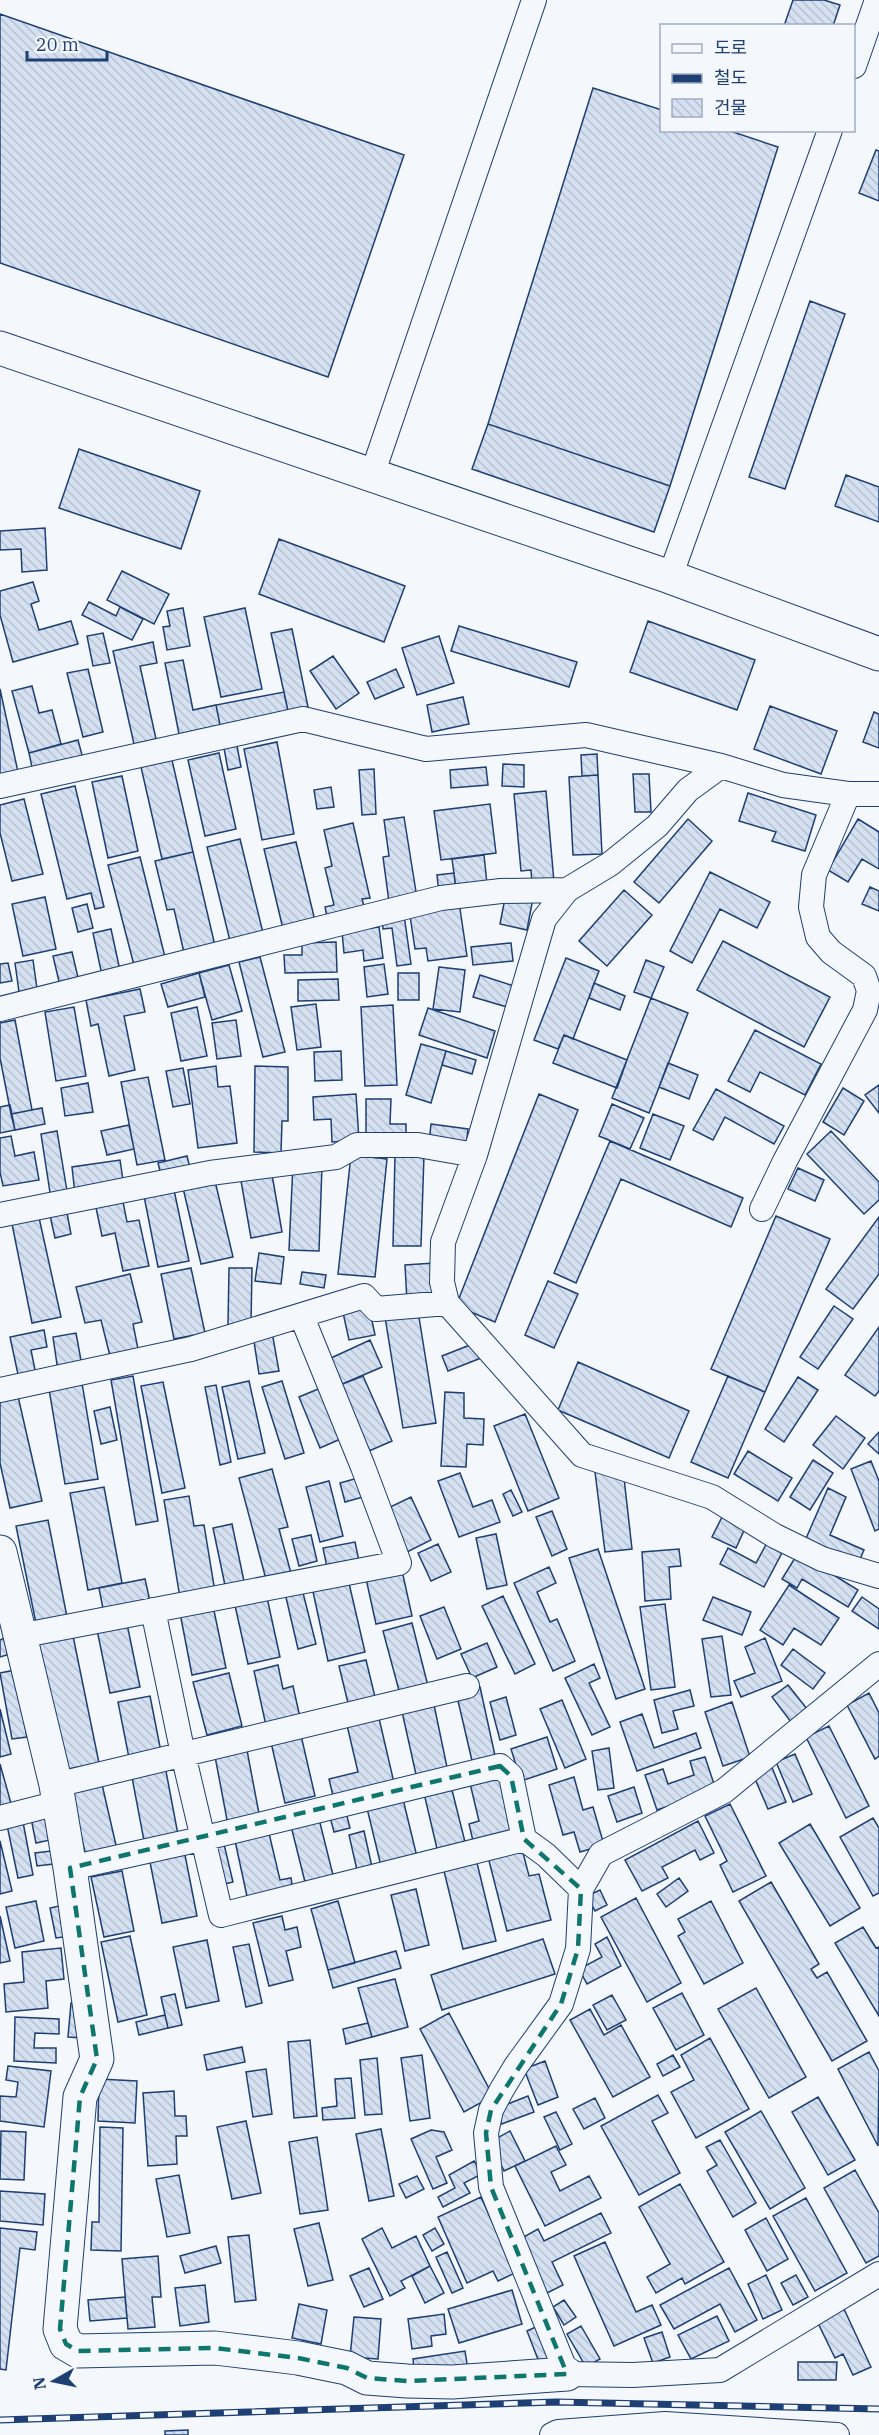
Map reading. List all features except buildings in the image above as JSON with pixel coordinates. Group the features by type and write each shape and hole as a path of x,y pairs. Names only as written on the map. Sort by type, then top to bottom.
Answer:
{"street":[{"path":"372,475 534,0"},
{"path":"855,63 877,0"},
{"path":"670,577 829,132"},
{"path":"0,348 670,577 879,654"},
{"path":"0,786 303,719 426,749 586,735 721,766 783,785 848,794 879,794"},
{"path":"721,766 688,790 657,826 610,864 567,890 544,919 476,1155 443,1242 442,1282 447,1303 582,1455 712,1497 775,1536 822,1559 879,1576"},
{"path":"762,1209 865,1010 869,991 864,976 831,952 818,937 811,907 814,874 848,794"},
{"path":"0,1009 441,898 501,891 567,890"},
{"path":"0,1215 210,1173 336,1157 357,1145 418,1145 476,1155"},
{"path":"0,1390 192,1349 302,1317 364,1296 376,1309 447,1303"},
{"path":"19,1636 399,1563 302,1317"},
{"path":"0,1552 57,1794 70,1868 97,2059 80,2097 60,2330 66,2344 78,2351 215,2348 298,2358 346,2368 367,2378 407,2381 452,2382 567,2374 633,2375 720,2370 879,2274"},
{"path":"153,1610 201,1839 221,1916 524,1839"},
{"path":"567,2374 491,2187 486,2133 491,2110 501,2091 561,2004 578,1949 580,1890 601,1854 724,1791 879,1664"},
{"path":"0,1818 57,1794 183,1754 467,1686"},
{"path":"70,1868 201,1839 500,1766 511,1776 524,1839 546,1855 580,1890"},
{"path":"552,2435 558,2432 665,2424 837,2435"}],"highlighted area":[{"path":"500,1766 511,1776 524,1839 581,1889 578,1949 561,2004 491,2110 486,2133 491,2187 567,2374 407,2381 367,2378 347,2368 298,2358 215,2348 78,2351 66,2344 60,2329 80,2097 97,2059 70,1868"}],"railway":[{"path":"0,2420 557,2402 879,2409"}]}
